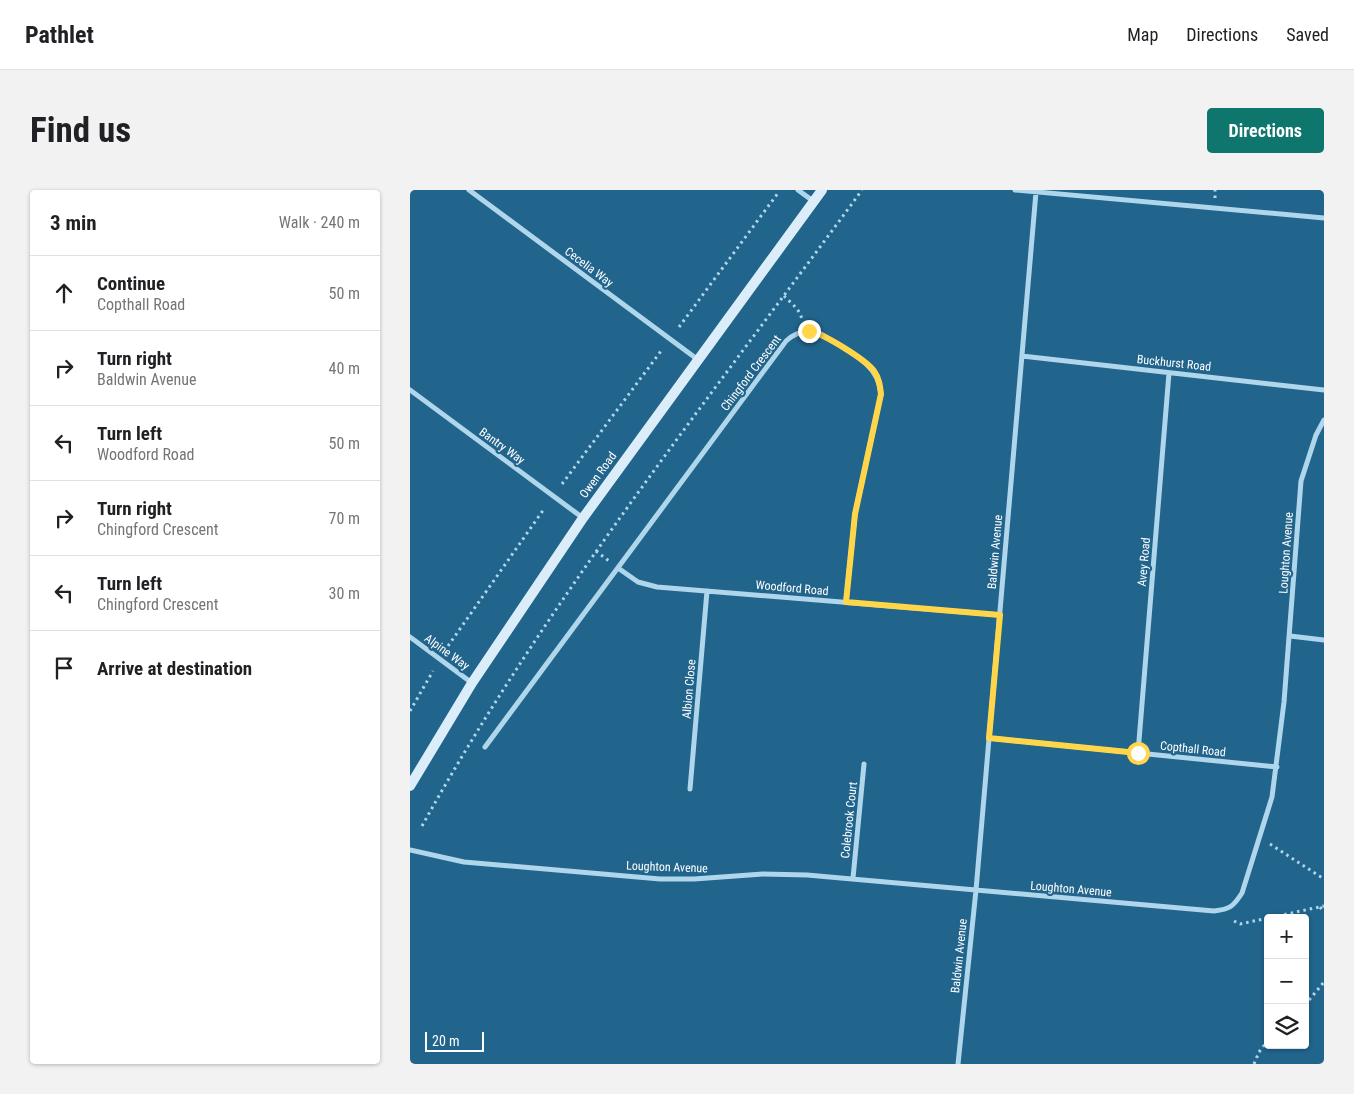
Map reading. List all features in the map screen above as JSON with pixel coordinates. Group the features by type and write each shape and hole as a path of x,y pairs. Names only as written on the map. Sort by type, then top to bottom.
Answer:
{"street":[{"name":"Cecelia Way","path":"469,190 697,360"},
{"path":"798,190 814,202"},
{"name":"Owen Road","path":"410,786 472,683 583,518 822,190"},
{"path":"1015,190 1324,218"},
{"name":"Baldwin Avenue","path":"958,1064 976,890 1036,192"},
{"path":"803,332 822,334 869,365 878,377 880,385 881,394 855,514 846,602"},
{"name":"Chingford Crescent","path":"618,568 786,340 803,332"},
{"name":"Buckhurst Road","path":"1022,356 1324,390"},
{"name":"Avey Road","path":"1138,753 1169,373"},
{"name":"Bantry Way","path":"410,390 583,518"},
{"name":"Loughton Avenue","path":"410,850 464,862 660,879 694,879 763,874 807,875 1214,911 1227,909 1235,904 1242,893 1272,797 1277,767 1290,636 1302,480 1316,435 1324,420"},
{"path":"485,747 618,568"},
{"name":"Woodford Road","path":"618,568 638,582 648,585 1000,615"},
{"name":"Albion Close","path":"690,789 707,591"},
{"path":"1290,636 1324,640"},
{"name":"Alpine Way","path":"410,638 472,683"},
{"name":"Copthall Road","path":"989,738 1277,767"},
{"name":"Colebrook Court","path":"853,878 864,764"}],"path":[{"path":"422,826 507,682 562,599 604,539 862,190"},
{"path":"679,327 778,194"},
{"path":"784,296 801,315 803,332"},
{"path":"562,484 661,351"},
{"path":"448,646 544,509"},
{"path":"410,711 433,671"},
{"path":"419,819 424,822"},
{"path":"1270,844 1324,879"},
{"path":"1234,921 1240,924 1322,906 1324,912"},
{"path":"1306,1004 1324,982"},
{"path":"1254,1064 1264,1045"}],"route":[{"path":"809,331 822,334 869,365 878,377 880,385 881,394 855,514 846,602 1000,615 989,738 1138,753"}]}
